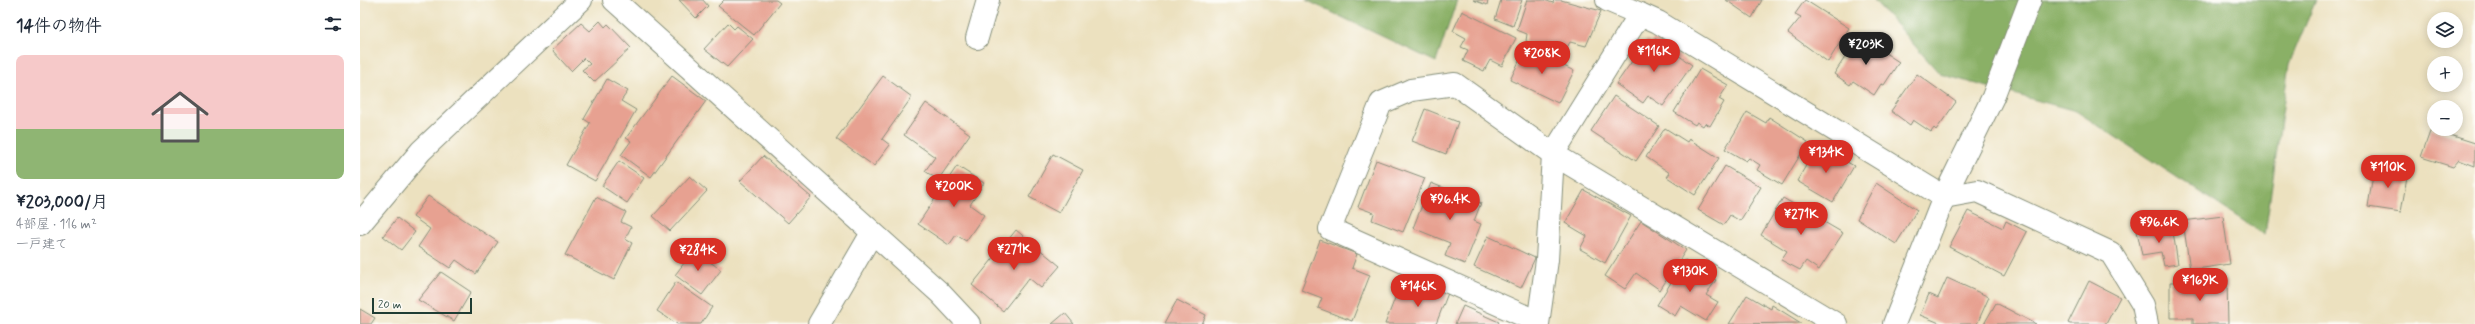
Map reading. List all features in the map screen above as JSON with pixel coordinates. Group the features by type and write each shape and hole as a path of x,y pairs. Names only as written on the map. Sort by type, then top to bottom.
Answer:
{"street":[{"path":"360,224 421,151 581,0"},
{"path":"614,0 872,234 940,293 969,324"},
{"path":"977,38 988,0"},
{"path":"1606,0 1658,22 1944,197 1978,191 2111,253 2143,304 2147,324"},
{"path":"1894,324 1944,197 1993,97 2030,0"},
{"path":"1640,14 1553,154 1547,260 1538,323 1330,229 1382,103 1411,90 1455,84 1553,154 1836,324"},
{"path":"819,324 872,234"}],"green space":[{"path":"1306,0 1457,0 1436,62"},
{"path":"1874,0 2316,0 2289,64 2265,235 2076,111 1940,74"}],"building":[{"path":"679,0 703,0 708,6 696,18"},
{"path":"724,0 776,0 780,3 754,35 718,6"},
{"path":"1473,0 1488,0 1487,5"},
{"path":"1501,0 1522,0 1513,26 1495,19"},
{"path":"1527,0 1544,0 1553,3 1554,0 1561,0 1601,11 1586,46 1570,42 1562,57 1526,41 1527,34 1517,30"},
{"path":"1726,0 1762,0 1752,18"},
{"path":"1805,0 1849,28 1828,62 1788,33 1801,17 1795,14"},
{"path":"1462,11 1516,38 1502,66 1490,60 1484,71 1463,61 1468,50 1461,47 1466,38 1453,31"},
{"path":"600,21 605,27 608,24 631,48 594,82 582,70 590,64 584,58 571,71 552,50 581,23 590,31"},
{"path":"728,23 734,29 737,26 753,39 727,67 704,49"},
{"path":"1859,36 1899,62 1884,85 1881,84 1874,95 1853,81 1850,85 1834,74"},
{"path":"1654,38 1692,65 1663,106 1648,96 1643,103 1616,84 1647,40 1651,43"},
{"path":"1526,47 1574,71 1558,103 1510,80"},
{"path":"1700,69 1728,85 1719,99 1724,102 1710,126 1705,123 1703,126 1697,122 1695,125 1674,112"},
{"path":"1917,74 1956,102 1936,130 1934,128 1931,132 1913,120 1910,125 1891,111"},
{"path":"672,76 706,101 651,177 621,155 631,141 626,138"},
{"path":"883,76 912,97 882,139 890,145 874,166 836,139"},
{"path":"607,79 628,91 621,101 636,110 595,181 566,165 590,123 584,119"},
{"path":"1614,96 1659,126 1636,161 1591,131"},
{"path":"926,103 970,134 938,180 925,171 935,157 904,135"},
{"path":"1425,109 1458,122 1446,154 1412,141"},
{"path":"1747,112 1766,123 1769,117 1808,142 1782,185 1757,170 1760,165 1749,158 1746,161 1725,149"},
{"path":"1665,128 1687,142 1689,139 1719,158 1695,195 1667,177 1670,173 1646,157"},
{"path":"2428,136 2453,136 2475,143 2475,166 2459,160 2453,167 2421,157"},
{"path":"1818,145 1854,166 1833,202 1797,181"},
{"path":"1053,154 1083,170 1059,213 1029,197"},
{"path":"763,156 811,197 788,223 740,181"},
{"path":"1376,160 1425,178 1403,232 1372,220 1374,213 1358,207"},
{"path":"619,161 644,178 627,203 602,186"},
{"path":"957,166 984,183 970,205 984,215 966,241 956,235 949,245 918,224"},
{"path":"1725,166 1761,187 1740,221 1730,215 1724,225 1698,210"},
{"path":"2374,167 2408,172 2401,212 2368,207"},
{"path":"690,176 707,191 670,231 653,216"},
{"path":"1431,183 1481,203 1474,221 1481,224 1465,264 1445,256 1450,243 1413,228"},
{"path":"1876,183 1917,210 1896,244 1857,219"},
{"path":"1584,190 1631,216 1605,263 1580,249 1587,236 1565,223"},
{"path":"428,196 498,242 476,274 456,260 450,268 418,247 430,229 413,217"},
{"path":"596,197 626,212 621,222 631,227 625,239 632,243 614,280 565,255"},
{"path":"1783,198 1843,233 1819,270 1806,261 1800,270 1781,260 1787,251 1761,235"},
{"path":"1968,211 2003,228 2006,221 2027,232 2004,276 1949,247"},
{"path":"2223,216 2230,264 2190,270 2183,221"},
{"path":"397,218 415,232 401,250 383,236"},
{"path":"1641,221 1686,250 1660,290 1636,273 1625,289 1605,276"},
{"path":"2172,225 2178,264 2164,266 2161,252 2142,255 2137,231"},
{"path":"1016,230 1060,266 1041,288 1029,278 1003,311 972,285"},
{"path":"1488,236 1535,258 1521,288 1474,267"},
{"path":"1320,240 1357,254 1352,268 1370,275 1352,321 1318,308 1322,298 1301,290"},
{"path":"694,250 721,270 702,295 675,275"},
{"path":"1685,260 1716,280 1706,295 1718,302 1706,321 1681,306 1675,316 1657,305"},
{"path":"441,272 471,292 454,321 418,300"},
{"path":"1947,278 1989,297 1977,324 1942,324 1920,315 1929,294 1938,298"},
{"path":"2089,281 2120,297 2106,324 2070,324 2068,323"},
{"path":"2227,281 2228,324 2193,324 2193,318 2170,318 2170,282"},
{"path":"676,282 712,307 701,324 677,324 657,311"},
{"path":"1424,285 1448,293 1436,324 1385,324 1397,293 1418,301"},
{"path":"1747,295 1771,309 1772,305 1801,323 1729,324"},
{"path":"1177,300 1206,315 1202,324 1164,324"},
{"path":"1996,303 2036,324 1984,324"},
{"path":"1463,306 1499,322 1498,324 1455,324"},
{"path":"360,309 375,318 371,324 360,324"},
{"path":"1065,313 1074,324 1052,324"}]}
